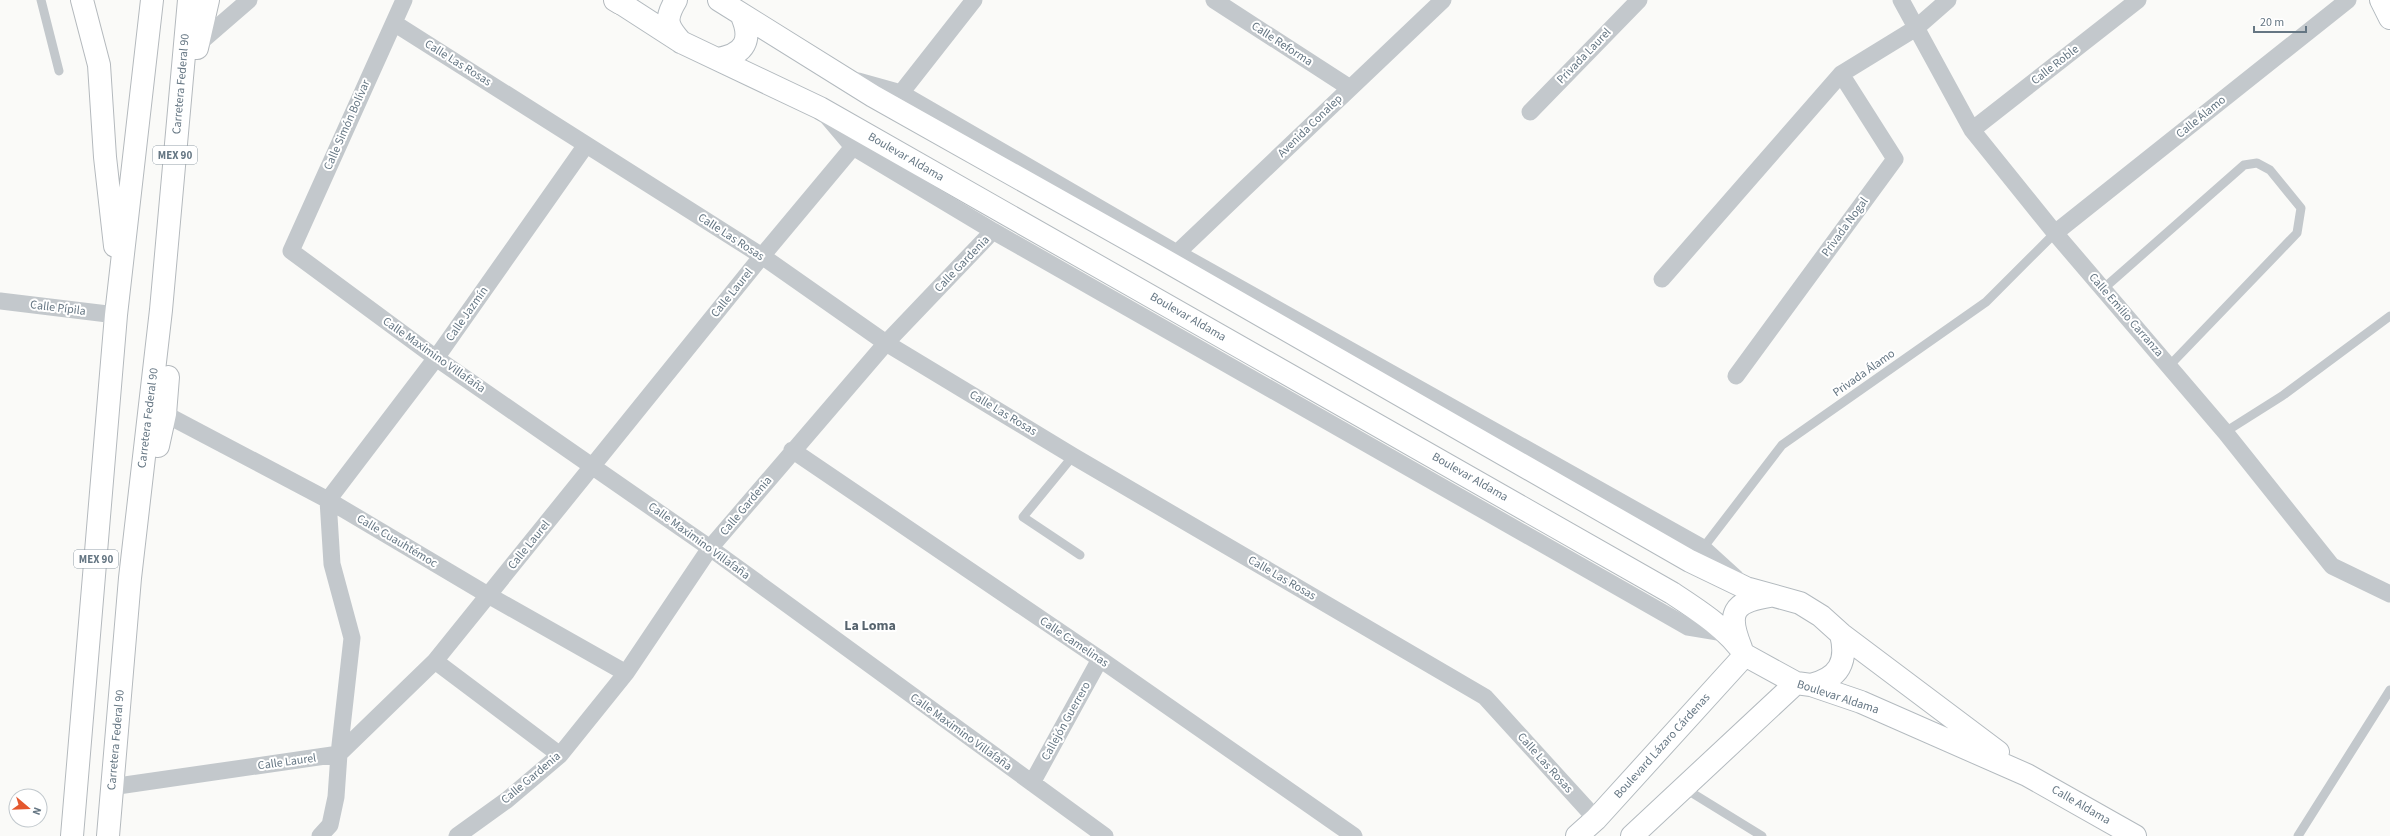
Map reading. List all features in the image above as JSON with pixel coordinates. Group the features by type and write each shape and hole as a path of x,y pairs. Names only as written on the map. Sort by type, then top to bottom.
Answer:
{"main road":[{"path":"82,0 99,65 106,157 120,282"},
{"name":"MEX 90","path":"72,836 116,315 152,0"},
{"name":"Carretera Federal 90","path":"108,836 130,578 161,310 189,0"},
{"path":"130,578 164,414 197,45 208,0"},
{"path":"676,0 668,12 669,28 681,42"},
{"path":"719,0 838,76 1161,258 1690,561 1746,588 1770,596 1800,603 1821,616 1841,634 2027,775"},
{"path":"2381,0 2390,18"},
{"name":"Boulevar Aldama","path":"617,1 681,42 820,108 1672,593 1706,616 1743,652 1803,684 1861,702 2027,775"},
{"path":"718,59 731,56 740,50 746,40 748,28 742,14"},
{"path":"1743,652 1733,629 1733,618 1740,604 1752,598 1770,596"},
{"path":"1632,836 1684,788 1803,684 1824,681 1835,673 1842,661 1844,647 1841,634"},
{"name":"Boulevard Lázaro Cárdenas","path":"1577,836 1596,819 1743,652"},
{"name":"Calle Aldama","path":"2027,775 2135,836"}],"street":[{"path":"197,45 249,0"},
{"name":"Calle Simón Bolívar","path":"291,251 404,0"},
{"path":"901,93 974,0"},
{"name":"Calle Reforma","path":"1214,0 1350,88"},
{"name":"Avenida Conalep","path":"1177,253 1443,0"},
{"name":"Privada Laurel","path":"1530,112 1639,0"},
{"name":"Calle Emilio Carranza","path":"1901,0 1972,130 2055,233 2170,365 2332,566 2390,594"},
{"path":"1662,279 1841,74 1916,28 1948,0"},
{"name":"Calle Roble","path":"1972,130 2138,0"},
{"name":"Calle Álamo","path":"2055,233 2348,0"},
{"name":"Calle Las Rosas","path":"394,23 762,256 886,343 1073,456 1485,698 1596,819"},
{"name":"Privada Nogal","path":"1736,376 1895,159 1841,74"},
{"path":"838,76 901,93 1177,253 1703,548 1746,588"},
{"path":"820,108 853,147 994,232 1688,627 1724,633"},
{"name":"Calle Jazmín","path":"328,500 436,358 586,145"},
{"name":"Calle Laurel","path":"111,787 339,754 435,661 762,256 853,147"},
{"name":"Calle Gardenia","path":"458,836 507,800 560,755 626,673 710,548 792,450 886,343 994,232"},
{"name":"Calle Maximino Villafaña","path":"291,251 436,358 710,548 1105,836"},
{"name":"Calle Pípila","path":"0,301 116,315"},
{"name":"Calle Cuauhtémoc","path":"164,414 328,500 488,595 626,673"},
{"name":"Calle Camelinas","path":"792,450 1100,659 1354,836"},
{"path":"320,836 330,825 336,797 339,754 352,638 332,564 328,500"},
{"name":"Callejón Guerrero","path":"1032,783 1100,659"},
{"path":"435,661 560,755"}],"lane":[{"path":"41,0 59,71"},
{"path":"2103,289 2244,165 2257,163 2270,170 2301,208 2297,233 2170,365"},
{"name":"Privada Álamo","path":"1703,548 1782,445 1986,302 2055,233"},
{"path":"2225,432 2282,396 2390,316"},
{"path":"1073,456 1023,517 1080,555"},
{"path":"2298,836 2390,690"},
{"path":"1684,788 1762,836"}],"district":[{"name":"La Loma","path":"870,626"}]}
